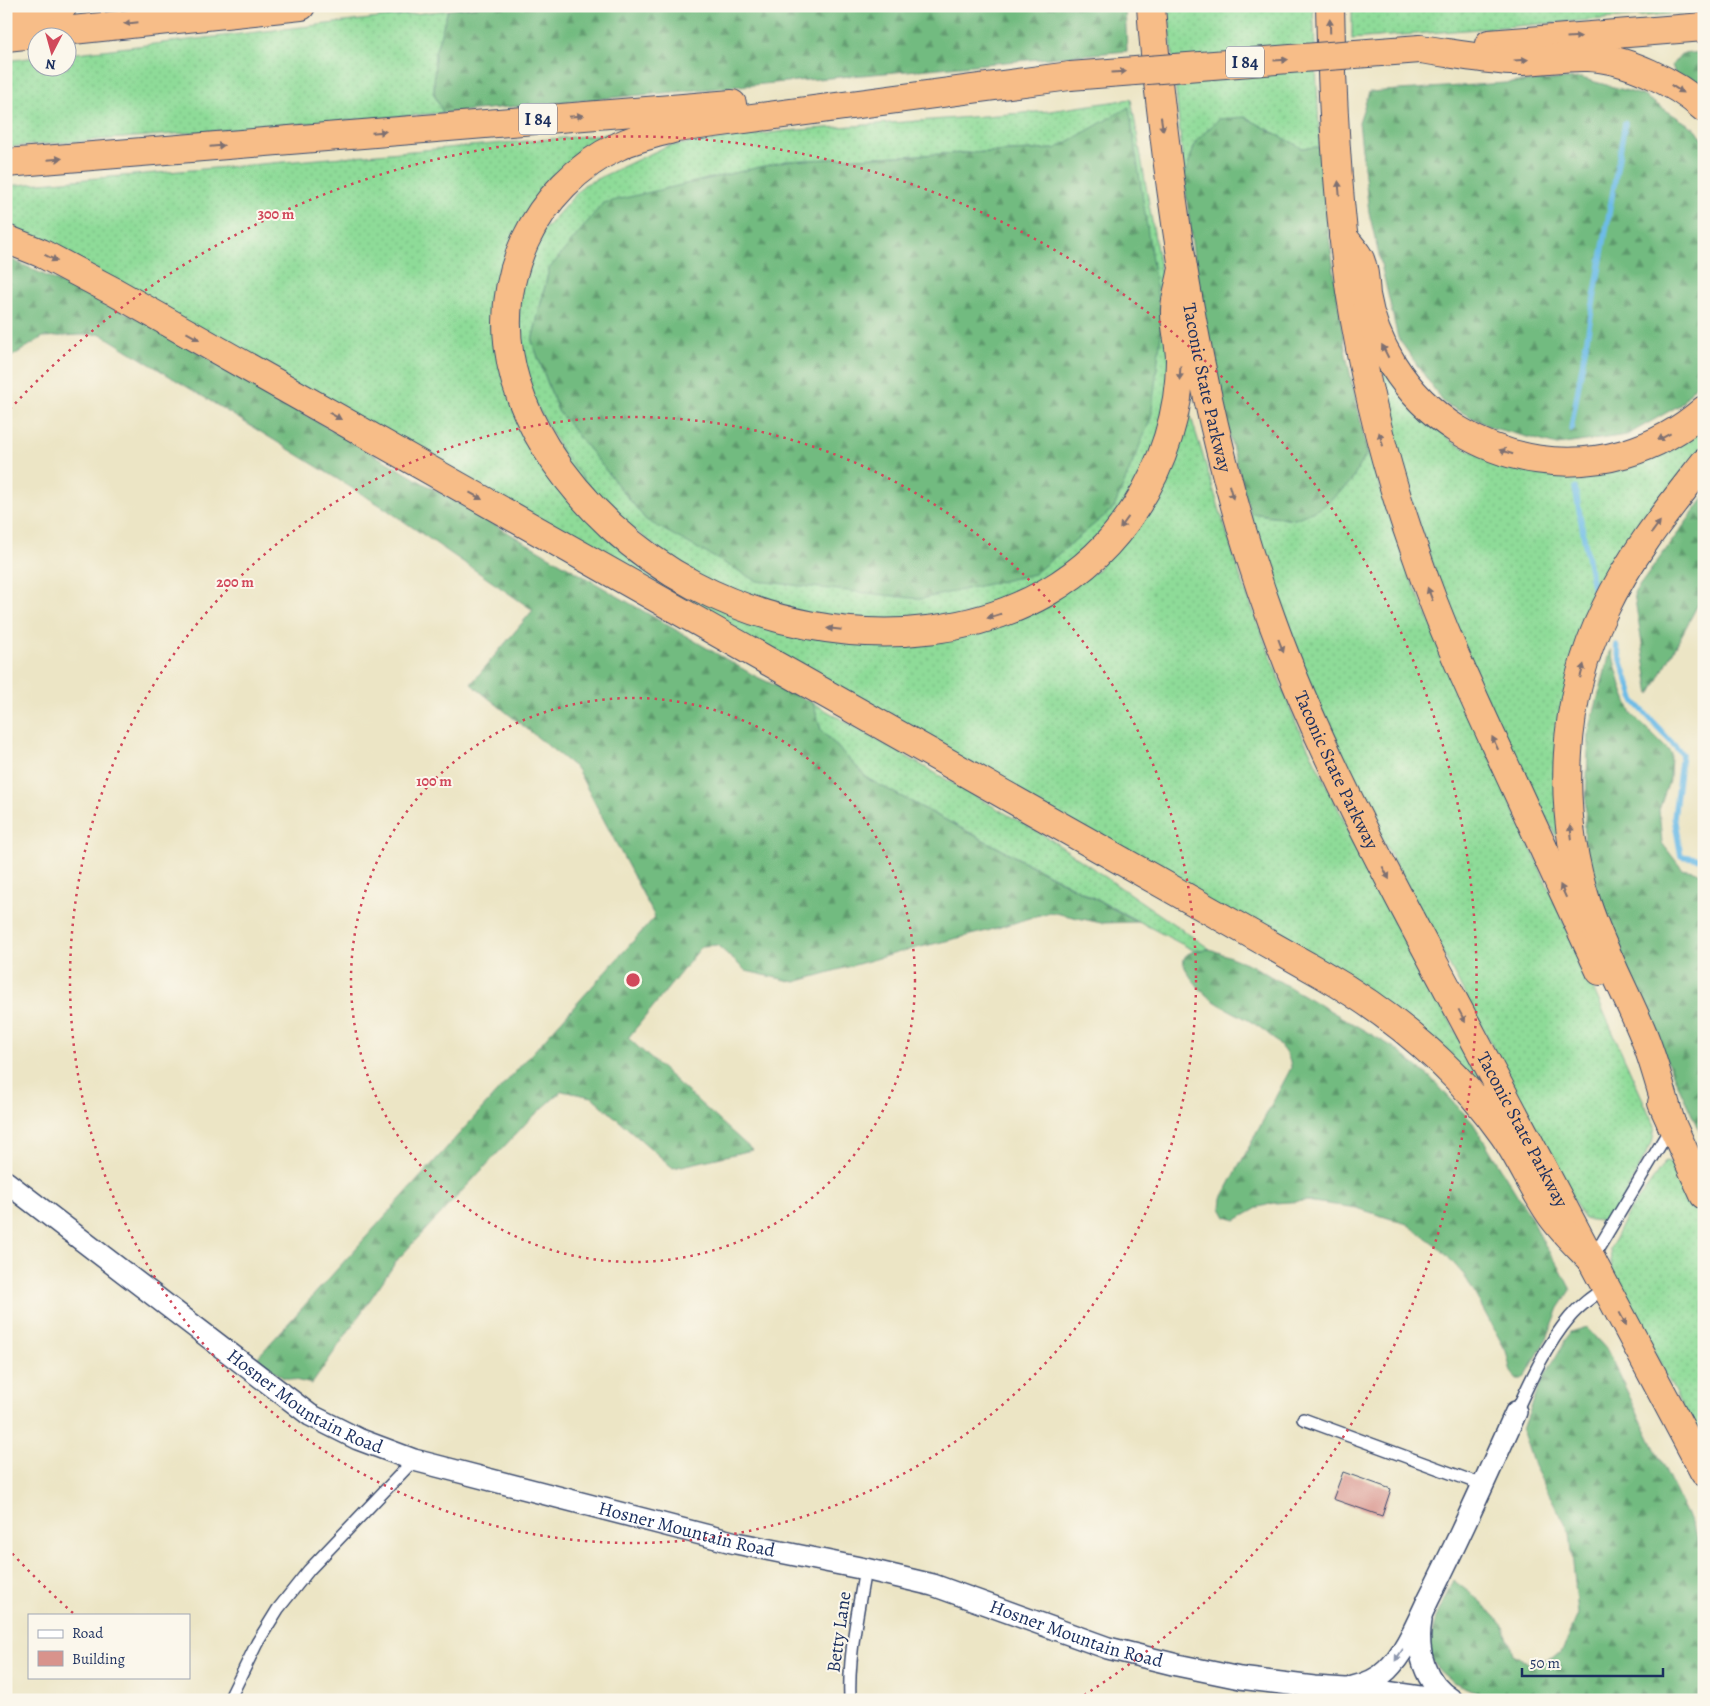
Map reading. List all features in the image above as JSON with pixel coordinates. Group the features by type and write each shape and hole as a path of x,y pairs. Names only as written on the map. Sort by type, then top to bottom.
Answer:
{"highway":[{"path":"6,20 63,6"},
{"path":"6,37 301,6"},
{"name":"Taconic State Parkway","path":"1151,6 1157,84 1182,273 1213,422 1250,557 1271,619 1295,682 1352,807 1704,1472"},
{"path":"1330,6 1332,87 1343,236 1362,359 1377,425 1416,557 1467,683 1704,1195"},
{"name":"I 84","path":"6,163 1070,76 1704,28"},
{"path":"1420,49 1511,61 1588,57 1616,62 1644,71 1672,85 1704,108"},
{"path":"1070,76 677,128 649,134 598,157 559,190 544,210 529,232 517,259 510,285 506,314 507,342 512,372 521,401 535,429 552,458 573,486 596,511 624,538 658,564 695,586 732,603 773,617 814,627 887,632 955,626 991,617 1023,606 1077,574 1100,553 1136,508 1165,448 1176,407 1180,356 1174,310 1182,273"},
{"path":"1343,236 1362,263 1366,297 1376,332 1393,364 1424,404 1454,428 1480,443 1511,454 1542,460 1573,462 1604,459 1632,451 1662,439 1690,422 1704,410"},
{"path":"6,238 41,253 113,291 1366,1001 1422,1044 1476,1099 1504,1135 1551,1216 1592,1260"},
{"path":"1672,1126 1642,1031 1596,929 1581,882 1569,819 1568,759 1572,716 1581,675 1594,633 1604,610 1639,551 1704,463"}],"street":[{"name":"Hosner Mountain Road","path":"6,1182 310,1415 358,1439 414,1460 736,1543 933,1585 1108,1648 1168,1663 1240,1678 1314,1687 1348,1688 1407,1694 1441,1700"},
{"path":"1348,1688 1370,1681 1388,1670 1401,1652 1483,1485 1516,1412"},
{"path":"1422,1612 1419,1638 1420,1653 1424,1667 1438,1689 1452,1700"}],"lane":[{"path":"1592,1260 1672,1126"},
{"path":"1516,1412 1535,1373 1562,1327 1582,1305 1606,1287"},
{"path":"1304,1418 1483,1485"},
{"path":"228,1700 257,1644 278,1609 309,1570 414,1460"},
{"name":"Betty Lane","path":"850,1700 849,1684 854,1638 865,1569"}],"green space":[{"path":"481,6 1125,6 1127,51 443,113 434,94 435,53 448,10"},
{"path":"1168,6 1313,6 1320,147 1302,148 1245,117 1196,141 1184,177"},
{"path":"1352,6 1704,6 1704,11 1352,39"},
{"path":"448,10 435,53 434,94 443,113 6,147 6,61 28,58 28,78 78,78 78,53"},
{"path":"1704,52 1704,99 1676,77 1672,65 1681,54"},
{"path":"1581,78 1642,95 1697,130 1704,141 1704,375 1680,405 1627,435 1557,445 1490,427 1444,403 1398,338 1369,212 1359,122 1369,92"},
{"path":"1131,99 1170,326 1172,383 1155,452 1121,514 1085,555 1041,587 981,612 925,623 830,620 752,600 688,573 584,489 521,379 518,284 535,240 584,185 667,146 786,131 1050,111","holes":["1129,108 646,520 558,411 532,341 549,269 786,161 1055,149"]},
{"path":"1129,107 1162,326 1151,418 1114,508 1034,574 921,599 757,581 646,520 558,411 532,341 549,269 603,203 786,161 1055,149"},
{"path":"1245,117 1302,148 1320,147 1328,229 1346,355 1366,445 1366,455 1351,482 1321,508 1295,519 1250,513 1226,423 1199,300 1184,177 1196,141 1219,119"},
{"path":"609,134 609,139 533,210 501,375 662,577 910,640 1015,621 1098,570 1187,404 1240,576 1295,721 1369,871 1510,1132 1415,1030 6,234 6,186"},
{"path":"6,257 151,325 755,676 813,703 821,730 868,779 1138,922 1101,923 1050,912 987,931 900,952 795,982 746,971 717,945 702,946 628,1038 752,1150 673,1168 592,1097 562,1091 528,1121 398,1259 312,1384 282,1377 257,1358 655,917 577,769 471,684 533,610 383,507 101,334 43,337 6,360"},
{"path":"1374,347 1410,405 1454,443 1509,468 1556,476 1589,476 1628,467 1679,443 1704,425 1704,452 1592,614 1560,841 1541,810 1500,731 1462,652 1391,440"},
{"path":"1366,445 1410,577 1655,1127 1652,1143 1614,1216 1600,1221 1584,1219 1357,791 1289,636 1250,513 1295,519 1366,455"},
{"path":"1704,498 1704,593 1650,695 1634,593"},
{"path":"1611,649 1622,689 1632,714 1671,753 1670,778 1659,810 1662,843 1682,869 1704,873 1704,1141 1613,945 1584,847 1589,731"},
{"path":"813,703 1050,839 1210,949 1193,950 868,779 821,730"},
{"path":"1210,949 1251,965 1393,1047 1431,1078 1473,1123 1533,1221 1545,1246 1558,1265 1571,1290 1559,1308 1547,1338 1522,1379 1517,1379 1511,1372 1506,1351 1465,1276 1440,1248 1407,1224 1357,1208 1305,1201 1274,1203 1259,1207 1236,1220 1226,1217 1221,1208 1222,1198 1291,1068 1285,1052 1271,1036 1255,1024 1206,995 1187,972 1184,961 1188,954 1194,951"},
{"path":"1666,1161 1676,1164 1704,1223 1704,1448 1612,1271 1610,1249 1625,1218"},
{"path":"1586,1327 1607,1350 1704,1550 1704,1700 1497,1700 1453,1682 1437,1669 1428,1649 1436,1618 1453,1580 1479,1600 1504,1627 1513,1655 1531,1664 1561,1654 1578,1614 1570,1533 1534,1466 1522,1429 1542,1381 1570,1332"}],"building":[{"path":"1343,1472 1391,1489 1382,1516 1333,1499"}],"waterway":[{"path":"1571,429 1625,123"},
{"path":"1575,488 1594,593"},
{"path":"1616,645 1635,702 1682,754 1674,817 1681,856 1704,858"}]}
